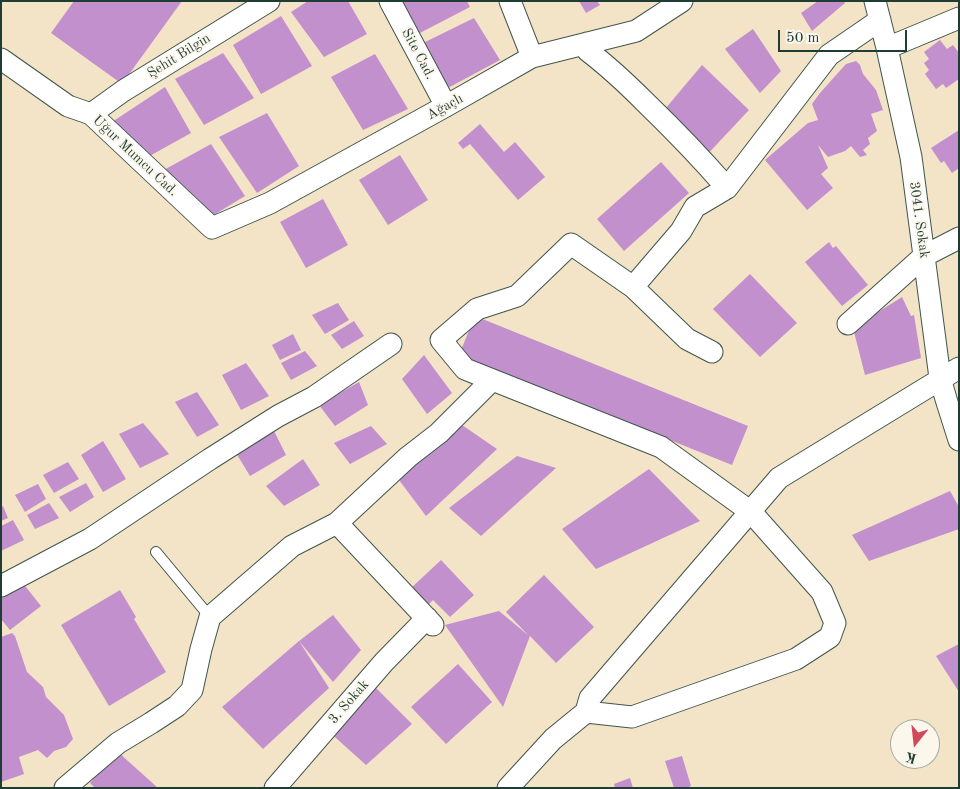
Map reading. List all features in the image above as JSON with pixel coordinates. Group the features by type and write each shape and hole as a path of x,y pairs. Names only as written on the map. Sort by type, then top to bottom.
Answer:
{"street":[{"name":"Şehit Bilgin","path":"91,114 123,91 269,1"},
{"name":"Site Cad.","path":"390,1 446,106"},
{"path":"510,1 532,57"},
{"name":"Ağaçlı","path":"212,228 270,203 532,57 636,31 682,1"},
{"path":"633,287 681,231 694,207 728,188 829,55 877,11"},
{"name":"3041. Sokak","path":"877,11 911,157 940,378 959,440"},
{"path":"887,48 959,18"},
{"path":"587,44 588,51 608,66 660,116 703,159 728,188"},
{"name":"Uğur Mumcu Cad.","path":"1,59 68,106 91,114 212,228"},
{"path":"848,324 924,256 959,238"},
{"path":"586,712 632,717 796,659 830,637 835,623 822,592 751,512 661,447 465,369 441,340 477,309 517,296 571,244 633,287 687,339 712,352"},
{"path":"1,586 90,539 210,459 278,416 314,397 391,344"},
{"path":"508,788 553,739 586,712 590,698 779,478 959,368"},
{"path":"66,788 118,743 177,706 192,690 210,617 292,546 337,523 408,457 439,433 492,380"},
{"name":"3. Sokak","path":"275,788 384,662 430,622 337,523"}],"lane":[{"path":"156,552 210,617"}],"building":[{"path":"74,1 182,1 122,84 51,33"},
{"path":"308,1 348,1 367,34 324,57 291,12"},
{"path":"396,1 467,1 470,7 414,36"},
{"path":"579,1 597,1 600,5 586,13"},
{"path":"818,1 844,1 845,3 812,31 801,13"},
{"path":"281,16 312,66 261,94 233,45"},
{"path":"474,18 500,60 446,89 421,44"},
{"path":"753,29 781,71 760,93 725,49"},
{"path":"940,40 947,49 953,45 959,53 959,79 946,88 943,84 936,89 925,74 929,70 924,63 929,59 924,52"},
{"path":"223,53 254,98 204,125 175,79"},
{"path":"375,54 408,109 363,130 331,77"},
{"path":"856,61 860,65 863,74 876,90 883,110 871,114 877,131 868,138 870,144 863,150 867,155 860,157 851,146 845,151 828,157 818,145 828,168 821,174 833,188 807,210 765,160 808,123 818,120 812,104 846,64"},
{"path":"702,65 749,110 703,159 660,115"},
{"path":"165,87 191,133 146,158 112,122"},
{"path":"267,113 299,166 257,193 219,137"},
{"path":"480,124 504,152 515,142 545,177 518,200 470,144 463,149 458,143"},
{"path":"959,130 959,168 952,173 944,161 941,163 931,148"},
{"path":"211,144 245,196 212,216 162,171"},
{"path":"400,155 428,200 388,225 359,180"},
{"path":"661,162 689,193 624,251 597,219"},
{"path":"323,199 348,245 306,268 280,222"},
{"path":"829,242 833,248 836,246 868,285 842,306 805,262"},
{"path":"750,274 797,323 760,357 713,309"},
{"path":"902,297 911,316 914,315 921,358 865,375 853,328"},
{"path":"338,303 349,320 325,334 312,315"},
{"path":"475,316 748,426 732,465 459,355"},
{"path":"354,321 364,336 342,349 331,335"},
{"path":"293,334 301,350 280,360 272,345"},
{"path":"305,351 317,366 291,380 281,363"},
{"path":"424,355 452,393 427,414 402,379"},
{"path":"246,363 269,396 241,410 222,375"},
{"path":"359,382 368,405 335,426 319,405"},
{"path":"197,392 219,425 197,437 175,402"},
{"path":"143,423 169,454 140,468 119,434"},
{"path":"462,425 497,449 426,516 396,476"},
{"path":"371,426 387,444 350,464 334,443"},
{"path":"274,431 286,455 250,476 236,453"},
{"path":"103,441 126,479 103,492 81,455"},
{"path":"517,456 556,468 481,536 449,508"},
{"path":"303,459 320,485 284,506 266,486"},
{"path":"68,462 79,479 54,493 43,475"},
{"path":"649,469 700,521 596,569 562,529"},
{"path":"86,483 94,497 70,512 59,497"},
{"path":"38,484 46,499 25,512 15,495"},
{"path":"950,491 959,507 959,529 869,561 852,535"},
{"path":"49,503 59,518 35,529 27,515"},
{"path":"3,506 8,518 1,521 1,507"},
{"path":"13,520 24,540 1,551 1,526"},
{"path":"441,560 474,595 450,617 433,600 425,608 409,590"},
{"path":"544,575 594,627 556,663 530,636 503,707 445,625 499,611 528,635 506,612"},
{"path":"22,582 41,606 10,630 1,619 1,597"},
{"path":"120,590 136,617 134,619 166,672 109,706 61,625"},
{"path":"333,615 361,650 333,682 299,641"},
{"path":"12,633 15,636 27,672 43,687 46,697 64,715 73,739 66,747 54,751 47,758 38,750 19,757 24,774 1,782 1,637"},
{"path":"299,641 329,688 263,749 222,707"},
{"path":"959,644 959,692 936,656"},
{"path":"458,664 492,702 446,744 411,707"},
{"path":"374,686 412,724 366,765 326,729"},
{"path":"118,752 158,788 95,788 90,783"},
{"path":"682,756 691,786 674,788 665,761"},
{"path":"630,778 633,788 615,788 614,784"}]}
